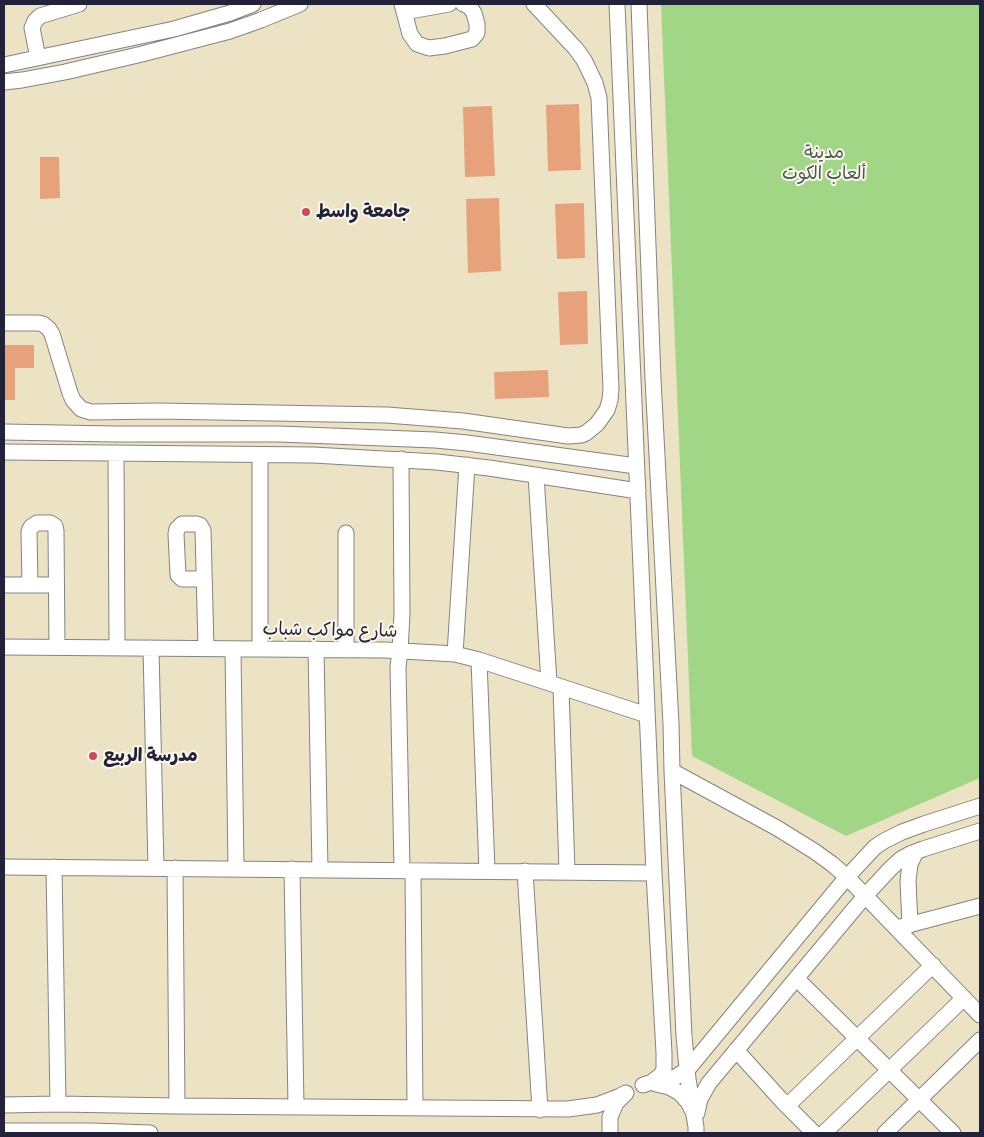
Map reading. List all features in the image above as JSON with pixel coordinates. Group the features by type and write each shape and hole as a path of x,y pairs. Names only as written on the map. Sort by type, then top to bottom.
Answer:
{"street":[{"path":"38,58 32,28 35,21 40,16 79,4"},
{"path":"4,65 174,30 253,4"},
{"path":"4,82 56,73 142,54 230,30 300,4"},
{"path":"449,4 403,8 410,34 417,44 429,48 472,39 476,33 477,24 474,13 469,6 463,4"},
{"path":"4,323 42,324 49,329 73,400 81,409 91,412 158,411 387,415 449,419 568,436 586,433 597,424 607,410 610,400 599,98 595,83 584,60 534,4"},
{"path":"640,7 632,12 617,8 654,873 664,1061 664,1069 661,1075 650,1084"},
{"path":"640,7 653,379 684,1042 695,1124"},
{"path":"4,432 279,434 435,440 636,466"},
{"path":"4,452 313,455 438,462 638,491"},
{"path":"116,453 117,648"},
{"path":"260,455 260,649"},
{"path":"401,460 402,614 398,667 408,870 415,1108"},
{"path":"455,654 467,465"},
{"path":"536,475 555,685 567,872"},
{"path":"30,585 29,532 34,524 47,522 53,524 56,529 57,647"},
{"path":"346,533 346,650"},
{"path":"204,579 206,648"},
{"path":"4,585 56,584"},
{"name":"شارع مواكب شباب","path":"4,647 346,650 455,654 479,660 647,715"},
{"path":"151,648 156,868"},
{"path":"233,649 236,869"},
{"path":"316,650 320,870"},
{"path":"479,660 487,871"},
{"path":"672,770 795,839 832,864 865,896 904,926 933,965 980,1015"},
{"path":"4,1105 58,1104 540,1110 585,1108 608,1101 634,1088 671,1080 687,1070 847,877 875,847 902,832 980,806"},
{"path":"695,1124 698,1103 703,1091 865,896 895,864 916,852 980,831"},
{"path":"904,926 910,864 916,852"},
{"path":"4,867 654,873"},
{"path":"54,867 58,1104"},
{"path":"176,868 177,1106"},
{"path":"292,870 296,1107"},
{"path":"526,872 540,1110"},
{"path":"904,926 980,906"},
{"path":"787,1106 933,965"},
{"path":"797,979 919,1100 947,1131"},
{"path":"824,1133 964,998"},
{"path":"884,1133 980,1040"},
{"path":"684,1042 686,1053 690,1058 696,1057 706,1048"},
{"path":"736,1050 814,1133"},
{"path":"650,1084 669,1087 680,1093 688,1102 695,1124"},
{"path":"610,1133 610,1116 616,1103 626,1093"},
{"path":"4,1132 92,1131 150,1133"}],"green space":[{"name":"مدينة ألعاب الكوت","path":"661,4 980,4 980,778 846,836 692,756"}],"building":[{"path":"579,104 581,170 548,171 546,105"},
{"path":"492,106 495,176 465,177 463,107"},
{"path":"40,157 59,157 60,198 40,199"},
{"path":"499,198 501,271 468,273 466,199"},
{"path":"584,203 585,258 557,259 555,204"},
{"path":"587,291 588,344 560,345 558,292"},
{"path":"4,345 34,345 34,368 15,368 15,400 4,400"},
{"path":"548,370 549,397 495,399 494,372"}],"place":[{"name":"جامعة واسط","path":"306,212"},
{"name":"مدرسة الربيع","path":"93,756"}]}
